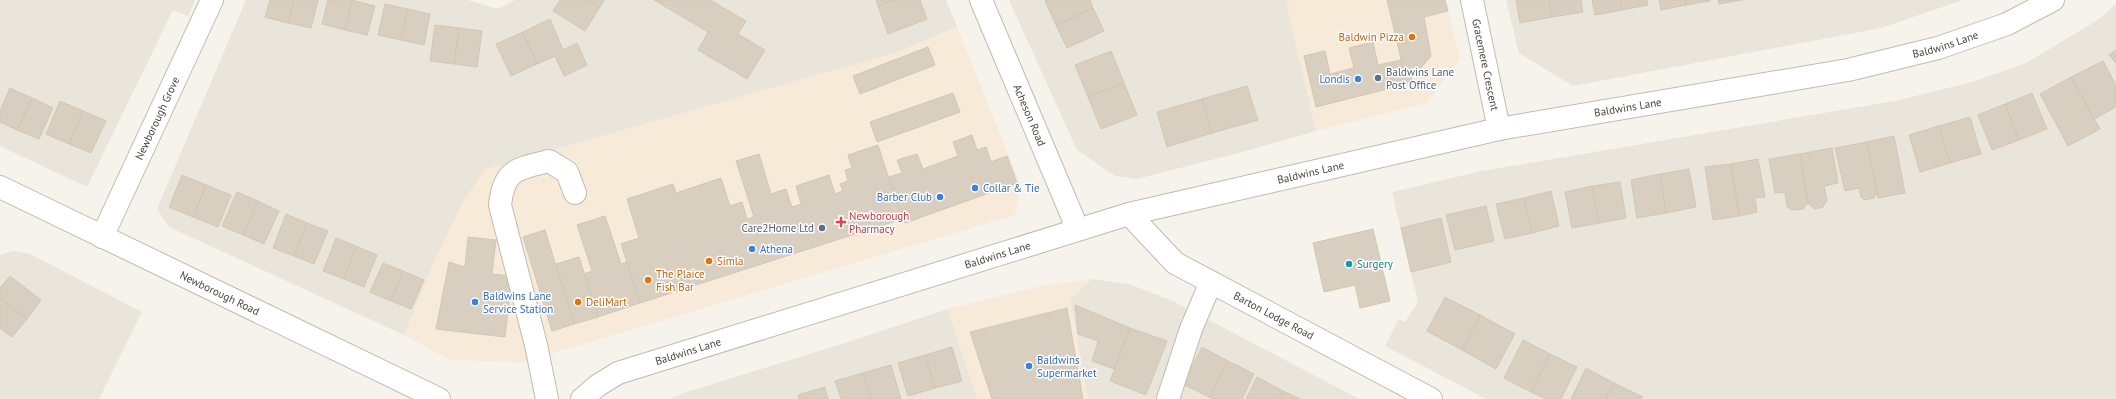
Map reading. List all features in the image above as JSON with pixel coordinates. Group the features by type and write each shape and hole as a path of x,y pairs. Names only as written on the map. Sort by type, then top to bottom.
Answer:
{"street":[{"name":"Newborough Grove","path":"102,237 212,0"},
{"name":"Acheson Road","path":"981,0 1073,218 1075,230"},
{"name":"Gracemere Crescent","path":"1472,0 1499,128"},
{"name":"Baldwins Lane","path":"582,399 597,386 618,373 1129,214 1499,128 1848,70 1945,46 2007,24 2053,0"},
{"path":"547,399 536,345 500,205 502,190 508,177 523,168 548,161 567,172 575,193"},
{"name":"Newborough Road","path":"0,187 440,399"},
{"name":"Barton Lodge Road","path":"1129,214 1176,262 1431,399"},
{"path":"1168,399 1191,329 1211,282"}],"shaded area":[{"path":"0,0 195,0 188,16 173,10 87,187 0,146"},
{"path":"246,0 468,0 498,9 515,0 946,0 957,27 898,52 466,197 436,258 404,335 169,227 157,209"},
{"path":"1009,0 1296,0 1286,2 1316,131 1137,179 1115,176 1077,150"},
{"path":"1296,0 1445,0 1460,59 1427,103 1316,131 1286,2"},
{"path":"1506,0 1963,0 1881,28 1573,86 1519,53"},
{"path":"2116,3 2116,399 1486,399 1385,346 1399,319 1405,322 1418,302 1392,192 1482,171 1895,101 1972,82 2026,63 2101,18"},
{"path":"957,27 1020,183 1015,215 523,362 450,360 404,335 436,258 466,197 485,169 898,52"},
{"path":"13,251 30,254 142,312 99,399 0,399 0,255"},
{"path":"1092,279 1129,284 1173,301 1359,399 1088,399 1070,299"},
{"name":"Baldwins Supermarket","path":"1092,279 1070,299 1088,399 977,399 948,309 1036,287"},
{"path":"948,309 977,399 670,399 684,393"}],"building":[{"path":"270,0 294,0 288,23 265,17"},
{"path":"294,0 318,0 311,28 288,23"},
{"path":"328,0 352,0 345,30 322,24"},
{"path":"352,0 375,6 367,35 345,30"},
{"path":"560,0 588,0 600,7 585,31 553,11"},
{"path":"588,0 604,0 600,7"},
{"path":"654,0 710,0 746,21 738,34 765,50 747,79 698,50 708,32"},
{"path":"876,0 894,0 878,6"},
{"path":"894,0 920,0 927,19 888,34 878,6"},
{"path":"1090,0 1093,8 1056,25 1045,1"},
{"name":"Baldwin Pizza","path":"1387,0 1445,0 1448,11 1424,17 1431,56 1407,84"},
{"path":"1516,0 1549,0 1552,17 1520,23"},
{"path":"1549,0 1581,0 1583,12 1552,17"},
{"path":"1592,0 1620,0 1622,10 1595,15"},
{"path":"1620,0 1647,0 1648,5 1622,10"},
{"path":"1659,0 1685,0 1686,5 1661,10"},
{"path":"1685,0 1710,0 1710,1 1686,5"},
{"path":"1718,0 1742,0 1719,4"},
{"path":"385,4 408,9 401,40 378,35"},
{"path":"1093,8 1104,31 1067,48 1056,25"},
{"path":"408,9 430,14 424,45 401,40"},
{"path":"550,19 563,50 577,43 587,65 564,76 555,56 537,64 523,32"},
{"path":"435,25 459,28 454,64 430,61"},
{"path":"459,28 482,31 477,67 454,64"},
{"path":"523,32 537,64 511,76 496,44"},
{"name":"Londis","path":"1373,42 1378,65 1401,60 1407,84 1316,107 1304,56 1325,51 1330,74 1354,68 1349,48"},
{"path":"928,47 935,65 860,94 853,76"},
{"path":"2116,50 2116,63 2109,55"},
{"path":"1111,51 1124,83 1088,97 1075,65"},
{"path":"2103,61 2116,85 2116,107 2094,119 2071,77"},
{"path":"2071,77 2100,129 2068,146 2040,94"},
{"path":"1124,83 1137,115 1101,129 1088,97"},
{"path":"1247,86 1258,120 1212,133 1202,99"},
{"path":"10,88 32,98 17,130 0,122 0,111"},
{"path":"953,93 960,112 877,142 870,122"},
{"path":"2032,93 2047,129 2019,140 2005,104"},
{"path":"32,98 53,108 39,139 17,130"},
{"path":"1202,99 1212,133 1167,147 1157,112"},
{"path":"60,101 83,111 69,144 46,134"},
{"path":"2005,104 2019,140 1992,150 1978,115"},
{"path":"83,111 106,121 91,153 69,144"},
{"path":"1970,117 1981,154 1950,163 1939,126"},
{"path":"1939,126 1950,163 1920,172 1909,135"},
{"path":"972,135 977,150 986,147 991,162 1007,156 1017,183 905,223 889,177 902,173 897,160 917,154 923,169 958,156 953,142"},
{"path":"1894,136 1905,193 1878,198 1867,142"},
{"path":"1867,142 1877,192 1874,198 1865,200 1861,197 1859,188 1845,191 1835,148"},
{"path":"878,145 902,219 640,303 621,244 639,238 627,199 673,184 676,193 721,178 730,206 742,202 747,219 754,217 736,161 759,154 771,194 786,189 792,207 801,204 796,186 829,175 835,194 843,191 840,184 848,181 845,170 852,168 848,155"},
{"path":"1832,148 1838,183 1824,186 1827,200 1823,207 1814,209 1808,203 1800,154"},
{"path":"1800,154 1808,203 1803,209 1792,210 1787,207 1785,192 1775,193 1769,159"},
{"path":"1758,159 1765,197 1755,198 1757,212 1739,216 1731,164"},
{"path":"1731,164 1739,216 1713,220 1705,167"},
{"path":"1689,169 1696,207 1666,213 1660,174"},
{"path":"1660,174 1666,213 1637,218 1631,180"},
{"path":"182,175 206,185 193,217 169,207"},
{"path":"1620,182 1626,218 1599,223 1592,186"},
{"path":"206,185 231,195 218,227 193,217"},
{"path":"1592,186 1599,223 1572,228 1565,192"},
{"path":"1551,191 1559,226 1532,233 1524,198"},
{"path":"237,192 258,201 243,235 222,226"},
{"path":"1524,198 1532,233 1505,239 1496,204"},
{"path":"258,201 279,211 264,244 243,235"},
{"path":"1486,206 1494,241 1455,250 1446,215"},
{"path":"286,214 307,223 294,256 273,248"},
{"path":"605,216 621,264 627,262 640,303 598,317 584,274 592,271 577,225"},
{"path":"1441,218 1451,262 1411,272 1401,228"},
{"path":"307,223 328,231 314,264 294,256"},
{"name":"Surgery","path":"1373,229 1390,301 1360,308 1355,285 1324,292 1313,243"},
{"path":"545,230 574,324 552,331 523,237"},
{"name":"Baldwins Lane Service Station","path":"468,237 496,240 492,274 512,276 505,337 436,329 449,262 465,267"},
{"path":"336,238 356,246 344,279 323,271"},
{"path":"356,246 377,255 364,287 344,279"},
{"path":"579,257 598,317 574,324 556,264"},
{"path":"383,263 403,271 391,301 370,292"},
{"path":"403,271 424,280 411,309 391,301"},
{"path":"10,276 41,300 27,319 0,298 0,288"},
{"path":"1445,297 1480,315 1462,350 1427,331"},
{"path":"0,298 27,319 12,337 0,328"},
{"path":"1075,305 1130,328 1114,369 1092,361 1098,341 1078,334"},
{"name":"Baldwins Supermarket","path":"1067,308 1083,399 992,399 970,332"},
{"path":"1480,315 1515,334 1496,369 1462,350"},
{"path":"1130,328 1167,341 1146,395 1110,381"},
{"path":"1523,340 1550,354 1531,392 1504,378"},
{"path":"952,347 962,381 935,388 925,355"},
{"path":"1202,347 1228,361 1209,397 1183,384"},
{"path":"1550,354 1577,367 1561,399 1546,399 1531,392"},
{"path":"925,355 935,388 908,396 898,363"},
{"path":"1228,361 1254,374 1242,399 1213,399 1209,397"},
{"path":"891,365 901,399 871,399 863,373"},
{"path":"1586,368 1614,383 1606,399 1571,399"},
{"path":"863,373 871,399 841,399 835,381"},
{"path":"1257,377 1283,391 1279,399 1246,399"},
{"path":"1614,383 1643,397 1641,399 1606,399"},
{"path":"825,387 828,399 799,399 798,395"},
{"path":"1283,391 1300,399 1279,399"}],"place":[{"name":"Baldwin Pizza","path":"1412,37"},
{"name":"Baldwins Lane Post Office","path":"1378,78"},
{"name":"Londis","path":"1358,79"},
{"name":"Collar & Tie","path":"975,188"},
{"name":"Barber Club","path":"940,197"},
{"name":"Newborough Pharmacy","path":"841,222"},
{"name":"Care2Home Ltd","path":"822,228"},
{"name":"Athena","path":"752,249"},
{"name":"Simla","path":"709,261"},
{"name":"Surgery","path":"1349,264"},
{"name":"The Plaice Fish Bar","path":"648,280"},
{"name":"Baldwins Lane Service Station","path":"475,302"},
{"name":"DeliMart","path":"578,302"},
{"name":"Baldwins Supermarket","path":"1029,366"}]}
